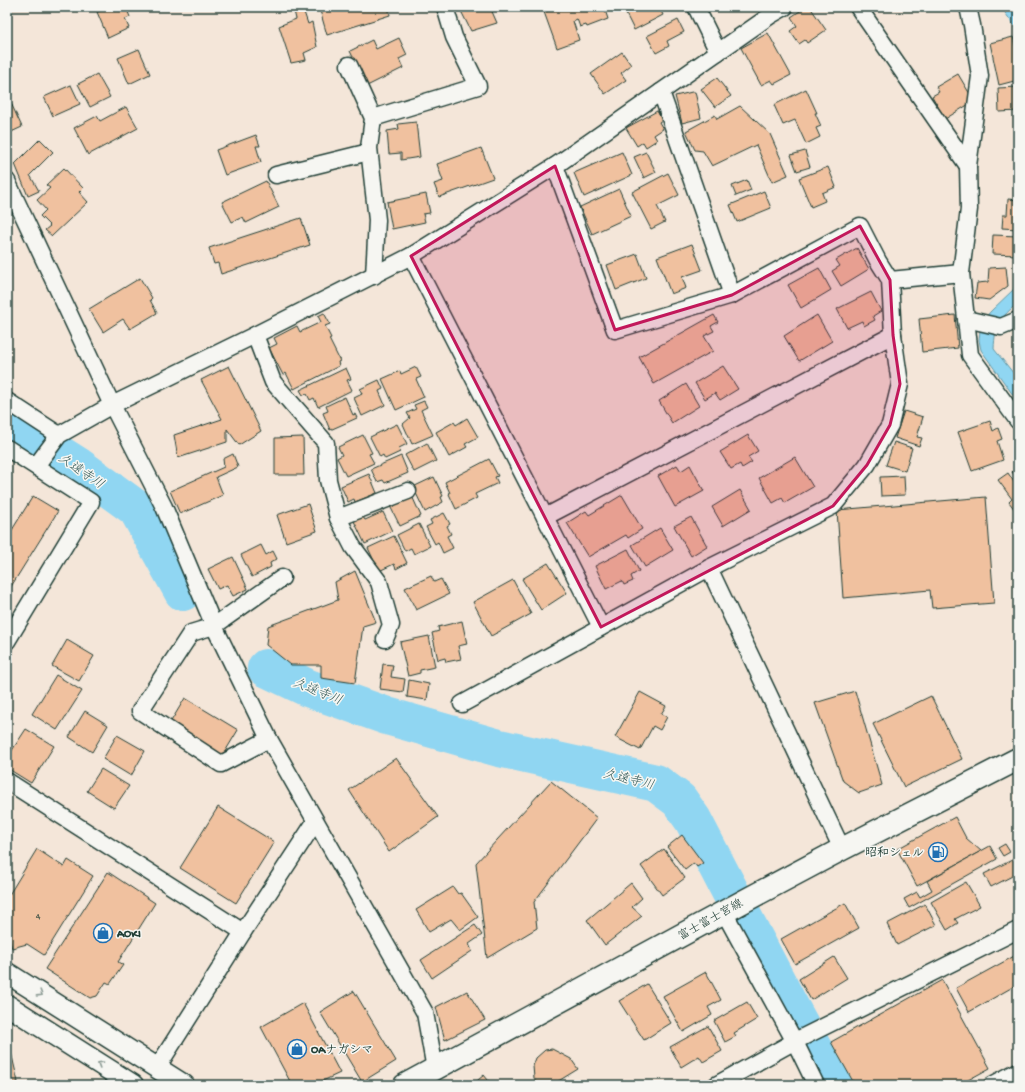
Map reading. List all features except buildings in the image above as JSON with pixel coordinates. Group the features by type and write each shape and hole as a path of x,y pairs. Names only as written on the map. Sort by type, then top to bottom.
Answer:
{"main road":[{"name":"富士富士宮線","path":"405,1085 842,849 1018,760"}],"street":[{"path":"373,118 478,86 454,37 445,7"},
{"path":"696,7 718,52"},
{"path":"38,463 56,438 112,405 374,276 411,256 555,166 771,15 785,7"},
{"path":"858,7 968,166"},
{"path":"968,7 980,76 968,166 969,209 961,273 971,320 970,355 1018,421"},
{"path":"350,65 373,118 369,152 377,220 374,276"},
{"path":"661,92 732,295"},
{"path":"276,175 369,152"},
{"path":"462,704 709,568 833,506 867,465 890,425 900,384 893,335 890,280 878,261 860,226 732,295 615,330 555,166"},
{"path":"7,181 112,405 164,507 214,626 269,738 315,822 425,1013 435,1069"},
{"path":"411,256 601,627"},
{"path":"890,280 961,273"},
{"path":"971,320 1001,327 1018,320"},
{"path":"255,335 273,382 326,443 328,480 338,518 353,547 379,582 391,625 385,638"},
{"path":"545,517 893,335"},
{"path":"7,401 56,438"},
{"path":"7,448 38,463 91,502 7,641"},
{"path":"338,518 408,491"},
{"path":"709,568 842,849"},
{"path":"269,738 221,764 140,711 191,633 214,626 282,578"},
{"path":"7,781 243,932"},
{"path":"157,1068 315,822"},
{"path":"726,911 796,1041 816,1085"},
{"path":"716,1085 796,1041 1018,930"},
{"path":"7,973 184,1085"},
{"path":"7,1006 132,1085"},
{"path":"992,1085 1018,1071"}],"highlighted area":[{"path":"555,166 615,330 732,295 860,226 890,280 893,335 900,384 890,425 867,465 833,506 601,627 411,256"}],"water":[{"path":"1001,7 1015,7 1018,11 1018,31"},
{"path":"1018,280 1018,303 1007,313 997,327 994,349 1018,379 1018,402 981,350 979,340 981,322 1014,289"}],"waterway":[{"name":"久遠寺川","path":"7,421 78,466 137,509 183,592"},
{"name":"久遠寺川","path":"266,668 308,688 387,716 499,748 656,783 679,800 693,820 787,1001 833,1085"}],"place":[{"name":"昭和シェル","path":"938,852"},
{"name":"AOKI","path":"103,933"},
{"name":"OAナガシマ","path":"297,1049"}]}
